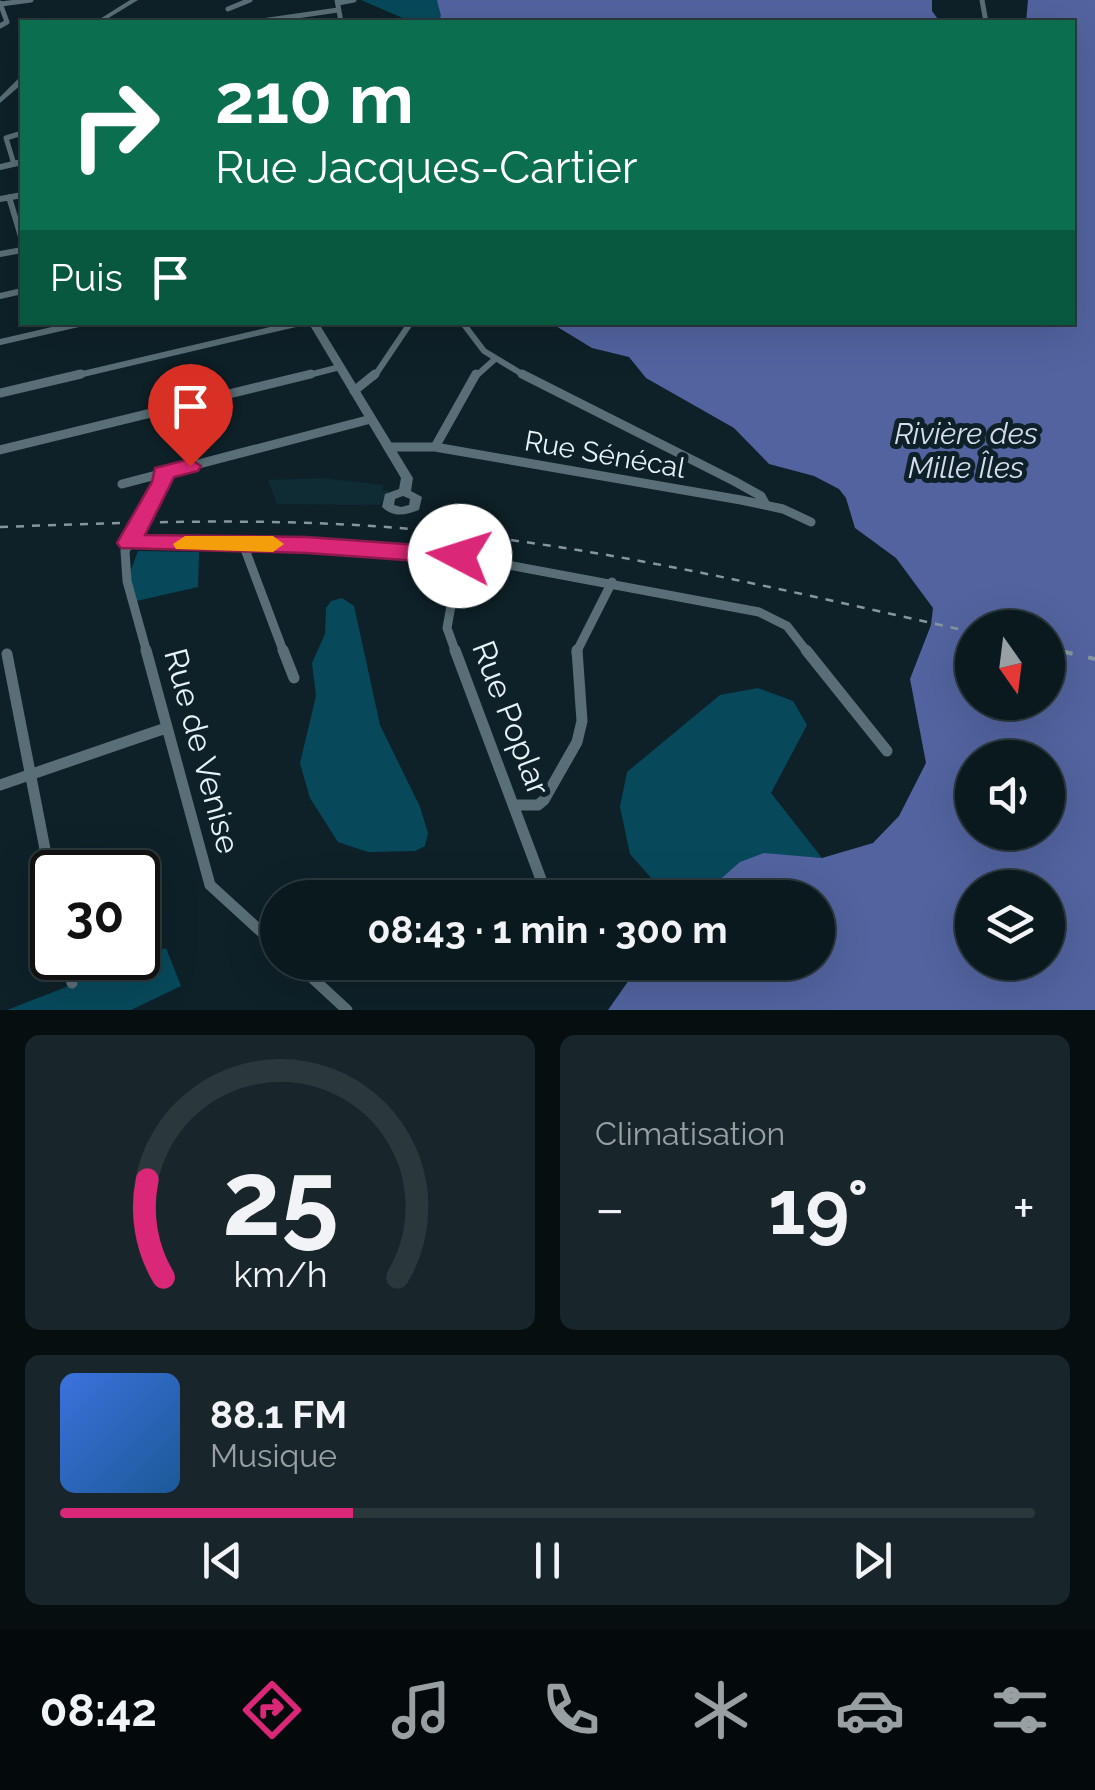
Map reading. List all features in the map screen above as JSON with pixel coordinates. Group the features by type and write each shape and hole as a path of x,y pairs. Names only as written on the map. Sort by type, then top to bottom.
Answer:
{"street":[{"path":"0,26 7,22 0,3 31,0"},
{"path":"228,10 250,0"},
{"path":"264,20 354,0"},
{"path":"106,20 129,1"},
{"path":"0,100 20,82"},
{"path":"0,166 18,163 6,138 20,134"},
{"path":"5,198 20,235"},
{"path":"0,342 74,325"},
{"path":"0,393 291,325"},
{"path":"315,325 408,480 405,492"},
{"path":"354,391 373,379 409,325"},
{"path":"465,325 494,359 734,481 766,504"},
{"path":"435,448 476,373 494,359"},
{"path":"0,450 340,367"},
{"path":"122,484 371,419"},
{"name":"Rue Sénécal","path":"388,446 435,448 766,504 811,522"},
{"path":"163,473 163,482 129,543 243,544 460,556 758,612 787,626 888,751"},
{"name":"Rue de Venise","path":"129,543 124,559 127,581 210,885 260,930"},
{"path":"243,544 294,678"},
{"name":"Rue Poplar","path":"460,556 447,628 486,741 516,806 542,880"},
{"path":"516,806 544,800 577,742 582,721 574,660 612,582"},
{"path":"7,654 45,850"},
{"path":"0,785 166,728"},
{"path":"314,980 347,1010"}],"shaded area":[{"path":"361,0 444,0 448,20 407,20"},
{"path":"321,478 384,485 382,490 389,491 380,505 277,504 268,480"},
{"path":"138,551 199,552 198,587 132,602 127,581"},
{"path":"342,598 354,606 380,725 420,807 428,833 425,846 415,851 368,852 338,842 310,798 300,763 316,696 312,663 325,634 326,608 331,601"},
{"path":"758,688 793,701 807,725 771,793 822,858 767,856 743,864 720,880 653,880 630,854 620,807 627,772 720,695"},
{"path":"166,948 181,986 131,1010 7,1010 84,980 160,980 160,950"}],"water":[{"path":"437,0 932,0 932,11 939,20 439,20"},
{"name":"Rivière des Mille Îles","path":"1028,0 1095,0 1095,1010 608,1010 629,980 835,980 835,880 719,880 740,862 764,853 822,858 873,843 899,816 926,763 910,679 931,625 933,608 896,558 855,528 846,498 839,489 814,476 769,464 734,428 646,378 629,357 592,348 554,325 1075,325 1075,20 1026,20"}],"railway":[{"path":"0,527 257,522 360,525 482,536 693,571 955,628"},
{"path":"1065,652 1095,659"}],"slow traffic":[{"path":"185,544 273,544"}],"route":[{"path":"190,466 163,473 163,482 129,543 307,545 460,556"}]}
